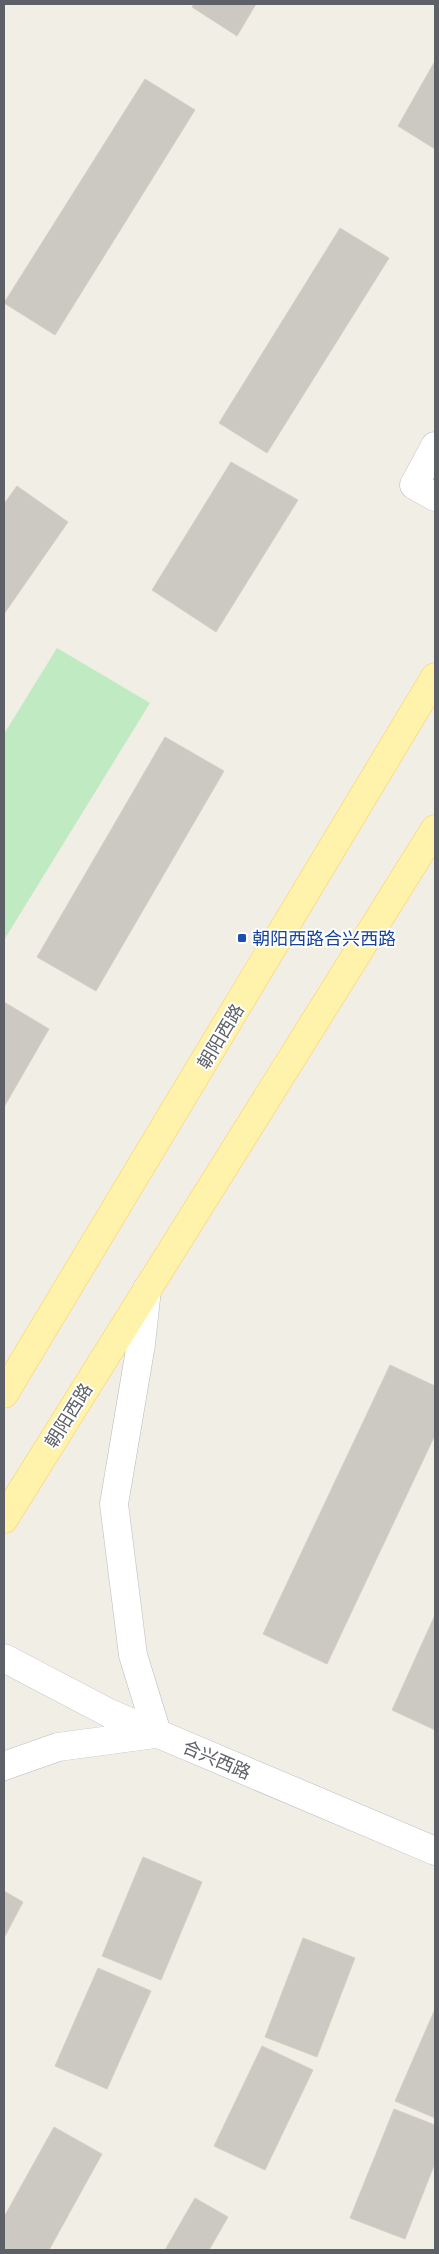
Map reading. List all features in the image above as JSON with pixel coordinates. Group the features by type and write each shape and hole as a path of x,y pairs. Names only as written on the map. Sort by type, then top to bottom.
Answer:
{"main road":[{"name":"朝阳西路","path":"4,1394 435,677"},
{"name":"朝阳西路","path":"4,1519 435,829"}],"street":[{"path":"435,446 414,485 435,497"},
{"path":"4,1766 58,1746 157,1733 133,1655 114,1504 141,1344 147,1289"},
{"name":"合兴西路","path":"4,1658 110,1713 435,1851"}],"green space":[{"path":"57,648 150,703 4,940 4,734"}],"building":[{"path":"194,4 256,4 237,36 192,7"},
{"path":"435,61 435,149 398,126"},
{"path":"145,79 195,110 55,335 4,303"},
{"path":"340,228 389,258 267,453 219,423"},
{"path":"231,462 298,500 216,632 152,590"},
{"path":"17,486 68,522 4,614 4,504"},
{"path":"165,737 224,771 96,991 37,957"},
{"path":"4,1002 49,1029 4,1107"},
{"path":"390,1365 435,1386 435,1435 327,1664 263,1634"},
{"path":"435,1615 435,1730 392,1710"},
{"path":"143,1857 202,1882 161,1980 102,1956"},
{"path":"4,1891 23,1902 4,1938"},
{"path":"303,1938 355,1958 317,2057 265,2037"},
{"path":"98,1968 151,1991 107,2089 55,2066"},
{"path":"435,2009 435,2118 395,2101"},
{"path":"262,2046 313,2070 265,2170 214,2146"},
{"path":"394,2109 435,2125 435,2163 405,2239 350,2218"},
{"path":"54,2127 102,2154 49,2250 4,2250 4,2217"},
{"path":"195,2198 228,2217 209,2250 165,2250"}],"place":[{"name":"朝阳西路合兴西路","path":"242,938"}]}
